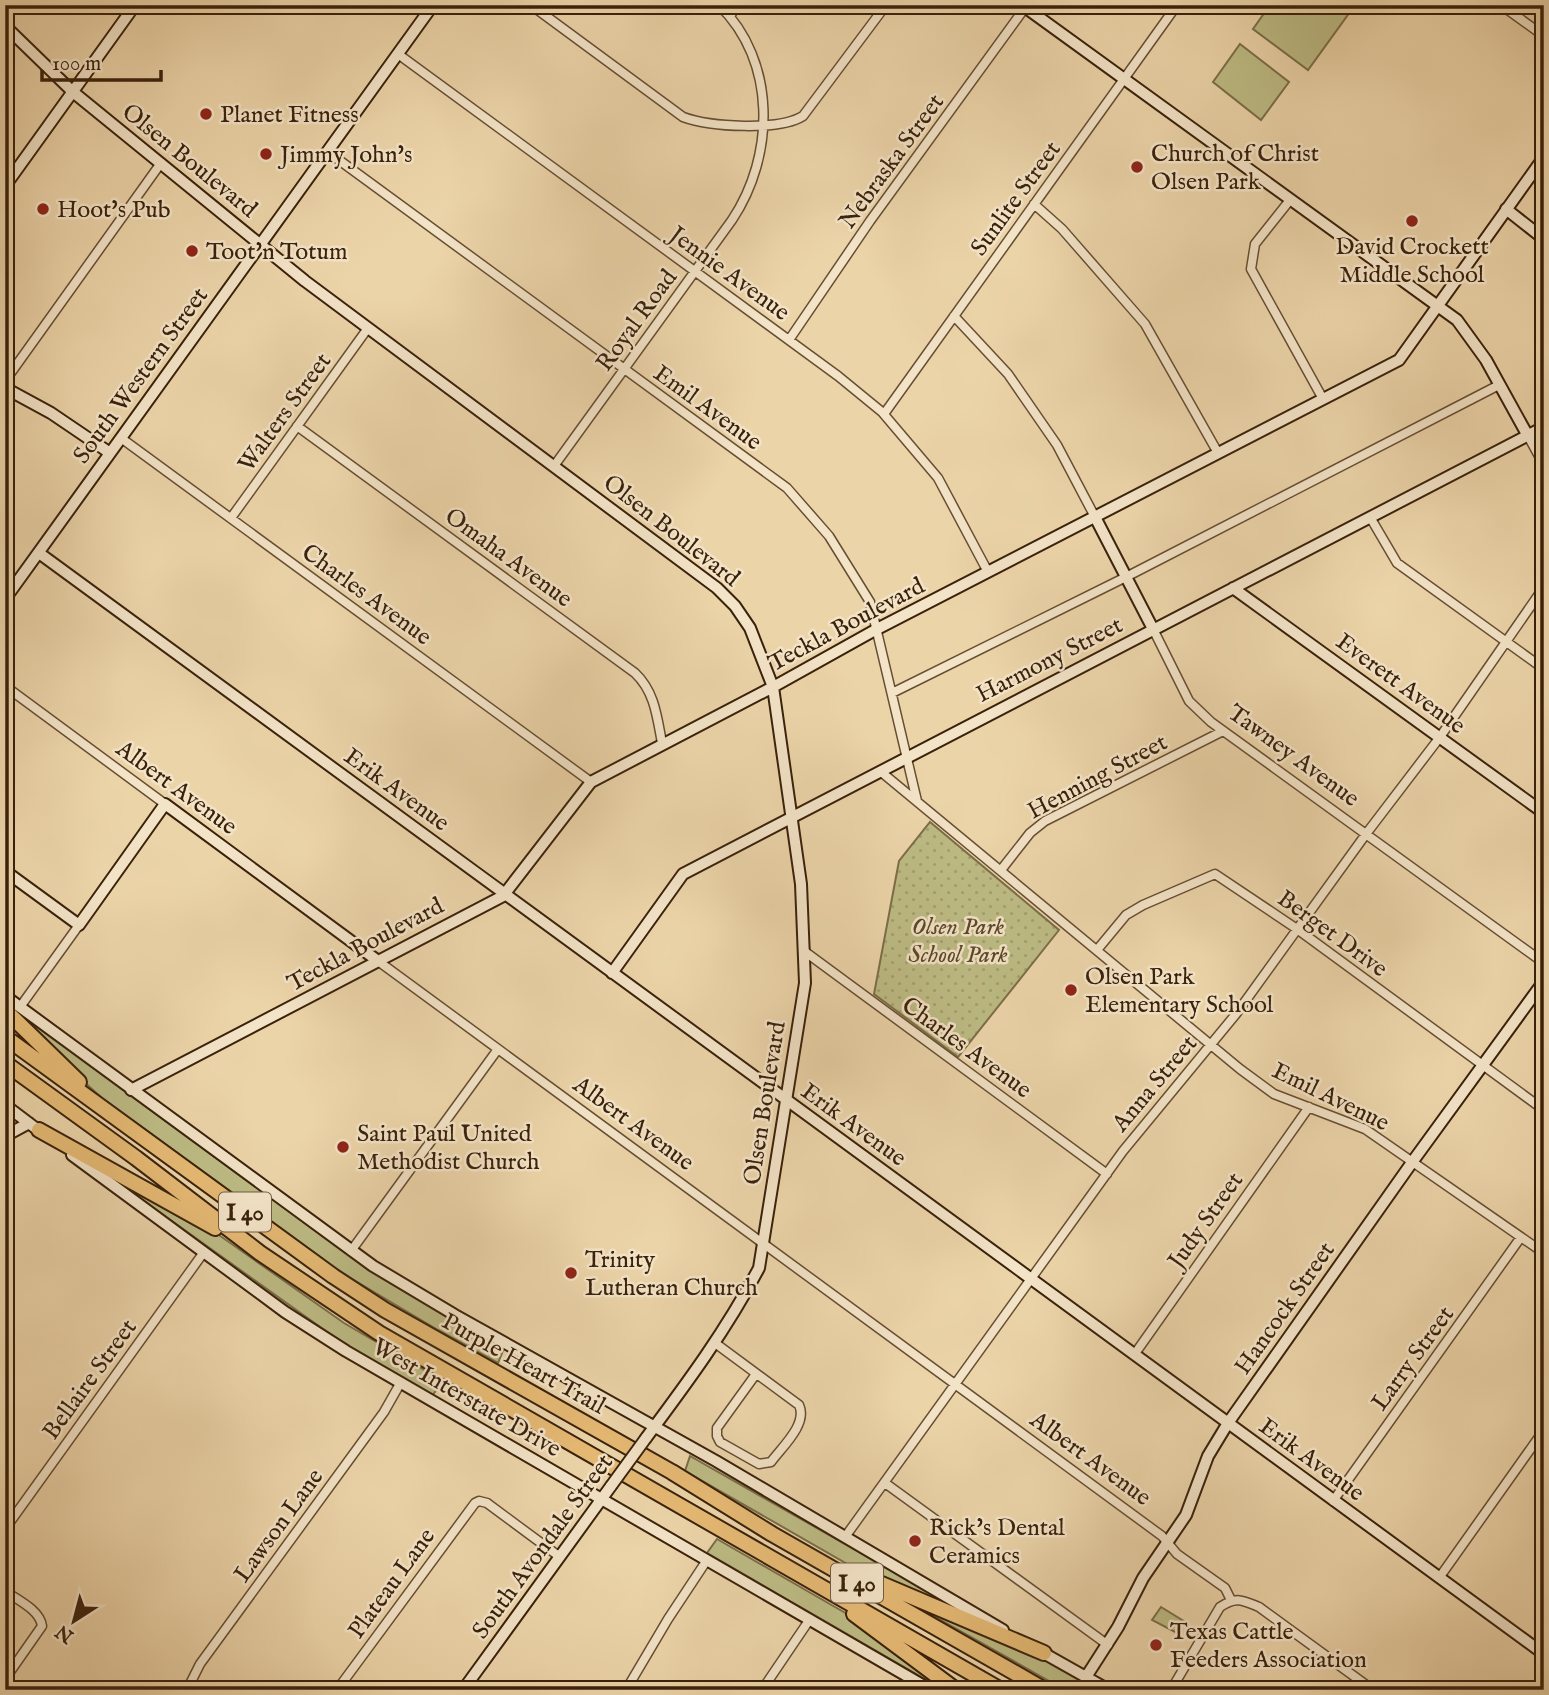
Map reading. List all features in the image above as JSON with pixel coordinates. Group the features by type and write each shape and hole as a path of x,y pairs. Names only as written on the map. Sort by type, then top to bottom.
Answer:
{"highway":[{"path":"5,1010 137,1135"},
{"name":"Purple Heart Trail","path":"5,1037 333,1276 385,1310 671,1472 772,1534 1045,1690"},
{"name":"Purple Heart Trail","path":"5,1063 260,1253 379,1333 1001,1690"},
{"path":"34,1127 260,1253"},
{"path":"772,1534 876,1583 1044,1653"},
{"path":"800,1573 956,1690"}],"main road":[{"path":"5,186 135,5"},
{"path":"415,5 430,9"},
{"path":"1025,6 1457,320 1486,360 1528,436"},
{"name":"South Western Street","path":"5,599 430,9"},
{"name":"Olsen Boulevard","path":"5,26 73,92 305,281 717,588 750,628 773,687 779,723 801,884 805,983 758,1268 740,1304 715,1343 655,1427"},
{"name":"Teckla Boulevard","path":"131,1090 504,894 591,782 877,629 1399,360 1544,157"},
{"path":"1506,209 1544,239"},
{"path":"5,388 51,413 110,453"},
{"name":"Harmony Street","path":"612,973 682,874 1544,427"},
{"name":"Tawney Avenue","path":"1095,517 1153,629"},
{"name":"Erik Avenue","path":"39,553 1031,1280 1439,1577 1541,1648"},
{"name":"Everett Avenue","path":"1233,588 1544,813"},
{"path":"5,871 79,925 165,804"},
{"name":"Albert Avenue","path":"165,804 378,961"},
{"name":"Hancock Street","path":"1086,1677 1108,1646 1130,1600 1186,1515 1208,1456 1228,1423 1412,1161 1544,981"},
{"path":"5,996 373,1266 1109,1690"},
{"name":"West Interstate Drive","path":"5,1105 285,1312 346,1351 931,1690"},
{"path":"5,1136 34,1127"},
{"name":"South Avondale Street","path":"463,1690 655,1427"}],"street":[{"path":"531,5 683,117 697,122 764,125 783,125 803,117 886,5"},
{"name":"Royal Road","path":"554,466 695,272 750,190 759,160 764,125 763,94 749,47 730,16 719,5"},
{"path":"730,16 737,5"},
{"name":"Sunlite Street","path":"884,414 1177,5"},
{"path":"1501,5 1544,36"},
{"name":"Nebraska Street","path":"789,340 870,221 1025,6"},
{"name":"Jennie Avenue","path":"398,54 838,376 884,414 938,478 988,572"},
{"name":"Emil Avenue","path":"328,152 787,488 829,536 870,602 916,801"},
{"path":"5,381 161,163"},
{"path":"1290,200 1255,244 1251,269 1322,399"},
{"path":"1034,204 1062,229 1146,324 1218,453"},
{"path":"954,316 1009,374 1057,445 1095,517"},
{"name":"Walters Street","path":"230,518 368,328"},
{"path":"892,693 1126,577 1499,384"},
{"name":"Omaha Avenue","path":"298,426 635,673 645,682 653,698 662,743"},
{"path":"1528,436 1544,465"},
{"name":"Charles Avenue","path":"121,438 591,782"},
{"path":"1370,517 1397,563 1544,669"},
{"name":"Anna Street","path":"845,1537 1123,1151 1236,1014 1440,737 1544,587"},
{"name":"Tawney Avenue","path":"1153,629 1189,701 1223,731 1544,962"},
{"name":"Albert Avenue","path":"5,686 165,804"},
{"name":"Henning Street","path":"1001,870 1030,833 1045,821 1223,731"},
{"name":"Emil Avenue","path":"880,771 1274,1094 1365,1129 1544,1253"},
{"name":"Berget Drive","path":"1097,950 1126,915 1214,874 1297,929 1544,1110"},
{"path":"20,1007 79,925"},
{"name":"Charles Avenue","path":"804,951 1107,1174"},
{"name":"Albert Avenue","path":"378,961 1162,1536 1177,1553 1225,1588 1231,1600"},
{"path":"351,1251 498,1049"},
{"name":"Judy Street","path":"1134,1354 1309,1107"},
{"name":"Larry Street","path":"1334,1500 1521,1237"},
{"name":"Bellaire Street","path":"5,1530 204,1252"},
{"path":"715,1343 757,1374 799,1405 801,1421 771,1462 764,1465 720,1442 717,1436 717,1428 757,1374"},
{"name":"Lawson Lane","path":"187,1690 200,1664 384,1412 401,1382"},
{"path":"1439,1577 1544,1430"},
{"path":"885,1483 1108,1646"},
{"name":"Plateau Lane","path":"337,1690 471,1506 479,1501 487,1503 560,1557"},
{"path":"626,1690 707,1560"},
{"path":"5,1591 35,1612 42,1621 42,1626 5,1679"},
{"path":"1171,1690 1220,1607 1231,1600 1243,1600 1259,1607 1373,1690"},
{"path":"762,1690 810,1619"},
{"path":"903,1690 911,1678"}],"green space":[{"path":"1270,5 1355,5 1308,70 1253,29"},
{"path":"1240,44 1289,82 1261,120 1213,82"},
{"name":"Olsen Park School Park","path":"930,822 1059,930 958,1057 874,994 899,861"},
{"path":"7,1005 343,1251 504,1348 498,1363 342,1273 102,1098 53,1054"},
{"path":"113,1179 216,1233 344,1323 443,1381 432,1396 344,1344"},
{"path":"690,1456 970,1615 863,1573 685,1471"},
{"path":"717,1539 861,1622 944,1690 707,1553"},
{"path":"926,1607 1035,1654 1098,1690 1065,1690 923,1610"},
{"path":"1161,1607 1187,1624 1181,1621 1177,1633 1152,1620"}],"place":[{"name":"Planet Fitness","path":"206,114"},
{"name":"Jimmy John's","path":"266,154"},
{"name":"Church of Christ Olsen Park","path":"1137,167"},
{"name":"Hoot's Pub","path":"43,209"},
{"name":"David Crockett Middle School","path":"1412,221"},
{"name":"Toot'n Totum","path":"192,251"},
{"name":"Olsen Park Elementary School","path":"1071,990"},
{"name":"Saint Paul United Methodist Church","path":"343,1147"},
{"name":"Trinity Lutheran Church","path":"571,1273"},
{"name":"Rick's Dental Ceramics","path":"915,1541"},
{"name":"Texas Cattle Feeders Association","path":"1156,1645"}]}
